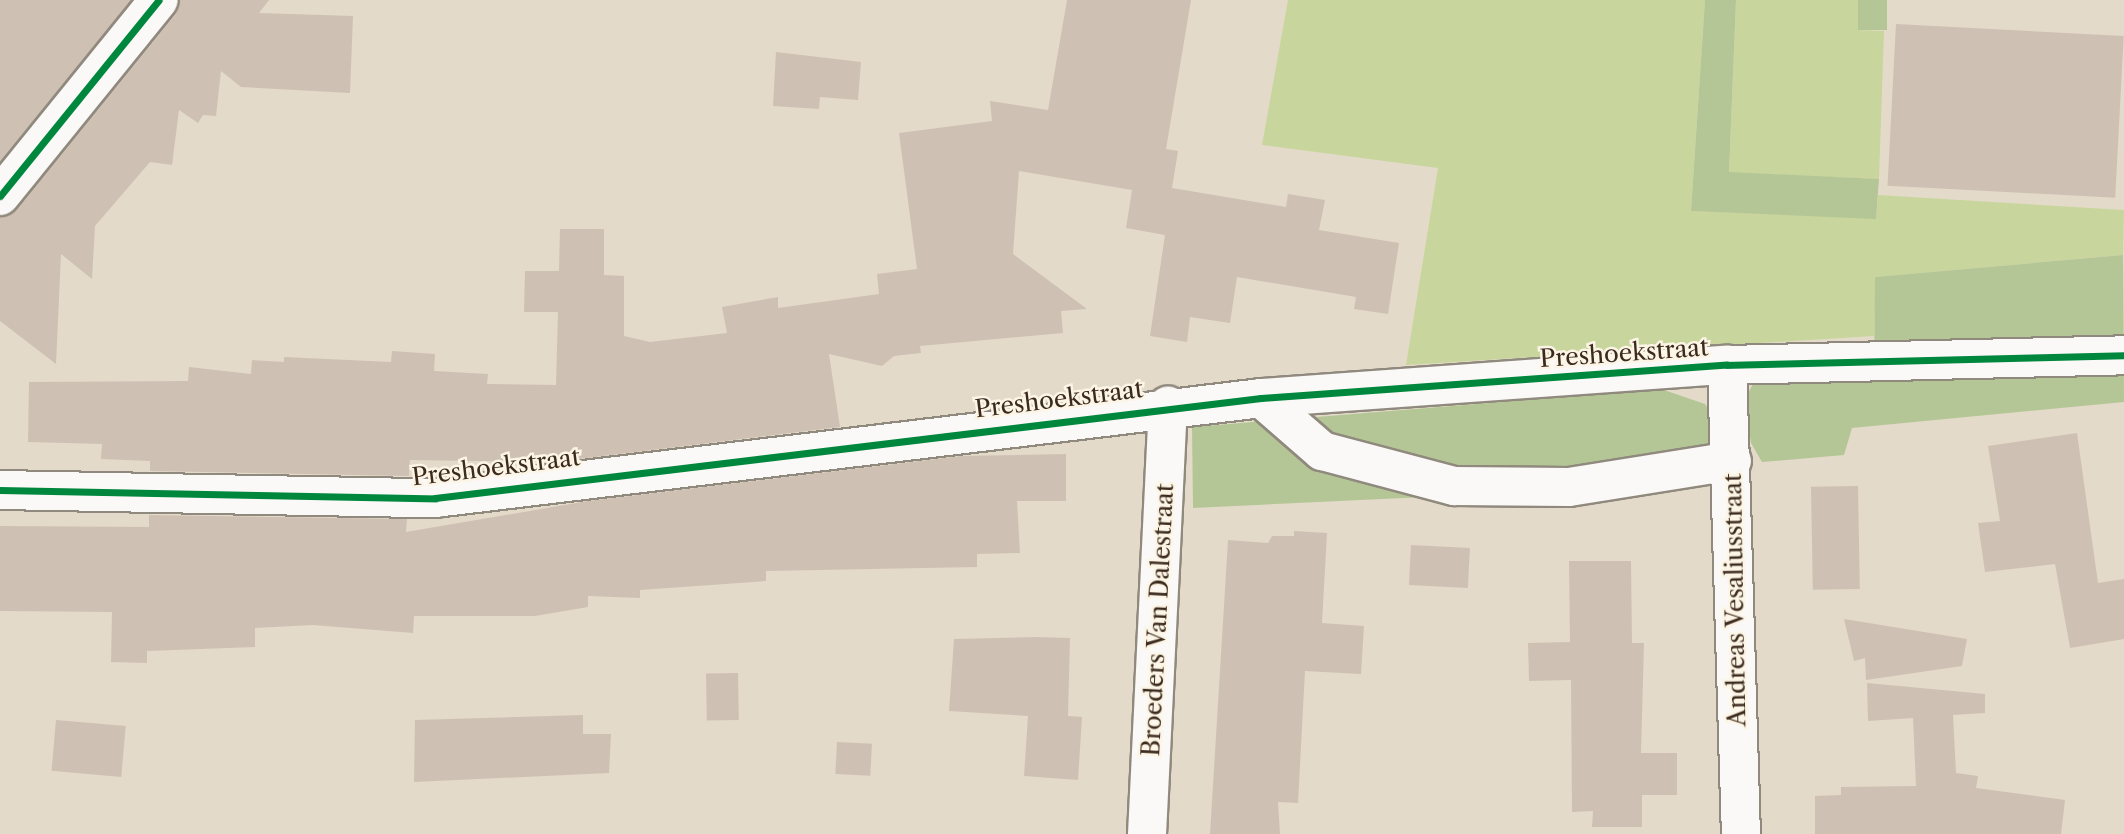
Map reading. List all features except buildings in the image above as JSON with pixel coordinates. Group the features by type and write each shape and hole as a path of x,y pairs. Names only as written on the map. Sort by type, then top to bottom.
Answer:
{"street":[{"path":"0,196 159,0"},
{"name":"Preshoekstraat","path":"0,490 435,498 1062,417 1261,398 1727,365 2124,355"},
{"name":"Andreas Vesaliusstraat","path":"1727,365 1732,461 1741,834"},
{"path":"1261,398 1322,451 1454,486 1569,487 1732,461"},
{"name":"Broeders Van Dalestraat","path":"1147,834 1168,406"}],"green space":[{"path":"1288,0 1705,0 1691,211 1876,218 1878,195 2124,210 2123,255 1876,277 1874,336 1406,365 1438,168 1262,145"},
{"path":"1705,0 1736,0 1729,172 1879,179 1876,219 1691,211"},
{"path":"1736,0 1858,0 1858,30 1884,31 1879,179 1729,173"},
{"path":"1858,0 1887,0 1887,30 1858,30"},
{"path":"2123,255 2124,402 1852,428 1844,455 1762,462 1751,443 1745,399 1753,384 1874,372 1875,277"},
{"path":"1661,389 1705,404 1713,416 1713,436 1704,450 1531,492 1193,508 1192,427"}],"cycle path":[{"path":"0,196 159,0"},
{"path":"0,490 435,498 1261,398 1727,365 2124,355"}]}
